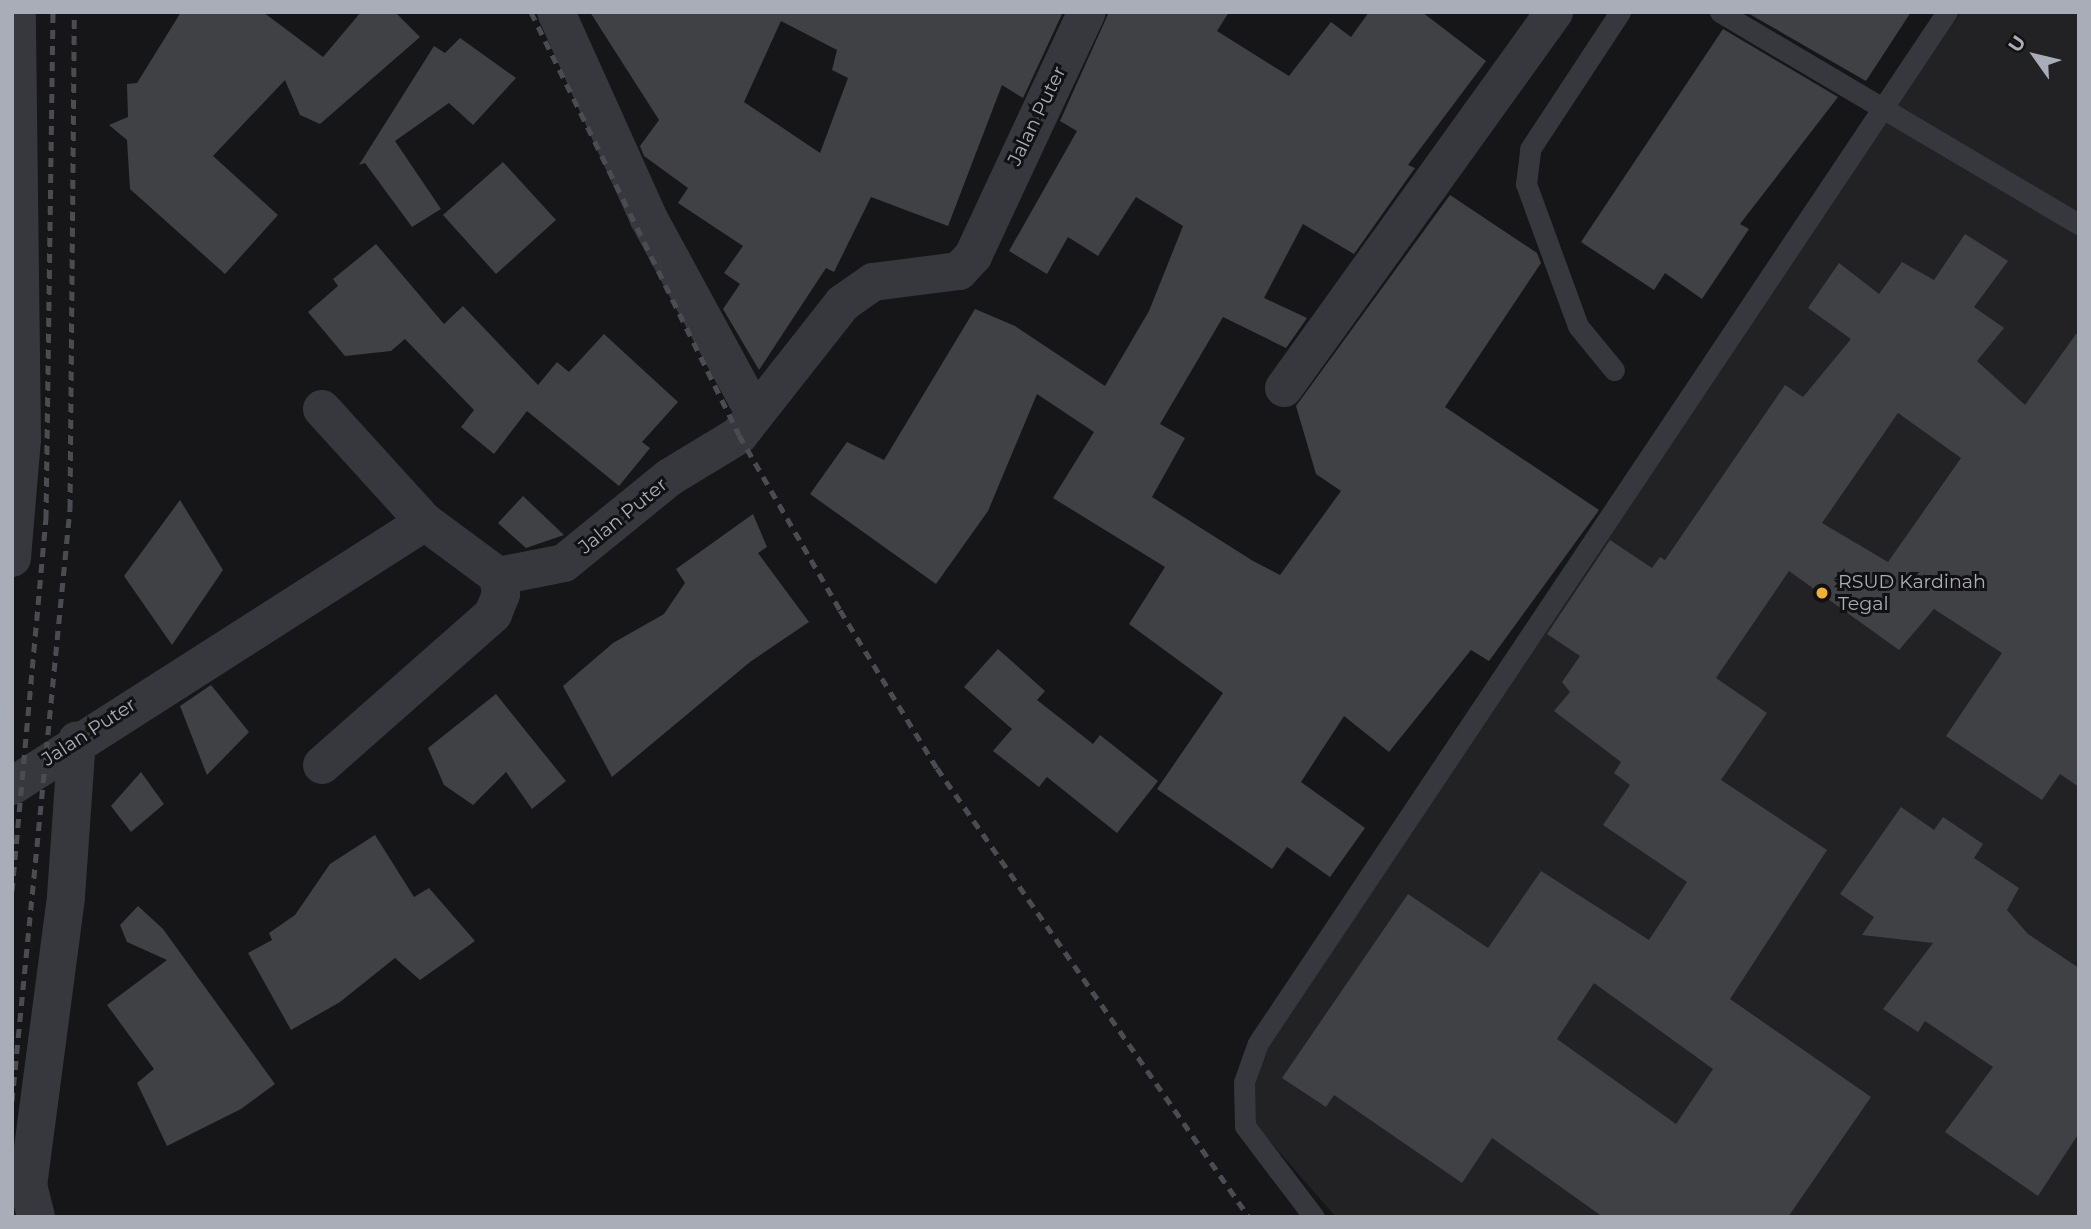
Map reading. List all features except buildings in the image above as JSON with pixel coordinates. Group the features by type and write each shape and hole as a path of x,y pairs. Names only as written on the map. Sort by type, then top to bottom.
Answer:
{"street":[{"path":"12,558 22,439 17,12"},
{"path":"556,12 648,217 754,412"},
{"name":"Jalan Puter","path":"498,576 564,563 670,477 739,435 754,412 843,303 873,282 959,271 973,256 1087,12"},
{"path":"1284,388 1553,12"},
{"path":"322,409 425,522 498,576 501,594 493,614 322,765"},
{"name":"Jalan Puter","path":"12,786 77,740 425,522"},
{"path":"36,1217 28,1186 66,896 77,740"}],"lane":[{"path":"1614,370 1578,326 1526,184 1530,149 1620,12"},
{"path":"1720,12 1887,107 2079,224"},
{"path":"1314,1217 1245,1126 1244,1082 1258,1043 1887,107 1947,12"}],"shaded area":[{"name":"RSUD Kardinah Tegal","path":"1961,12 2079,12 2079,1217 1336,1217 1245,1113 1260,1042"}],"railway":[{"path":"12,891 46,518 53,12"},
{"path":"12,1101 70,508 74,12"},
{"path":"531,12 739,435 840,610 937,768 1249,1217"}],"place":[{"name":"RSUD Kardinah Tegal","path":"1822,593"}]}
